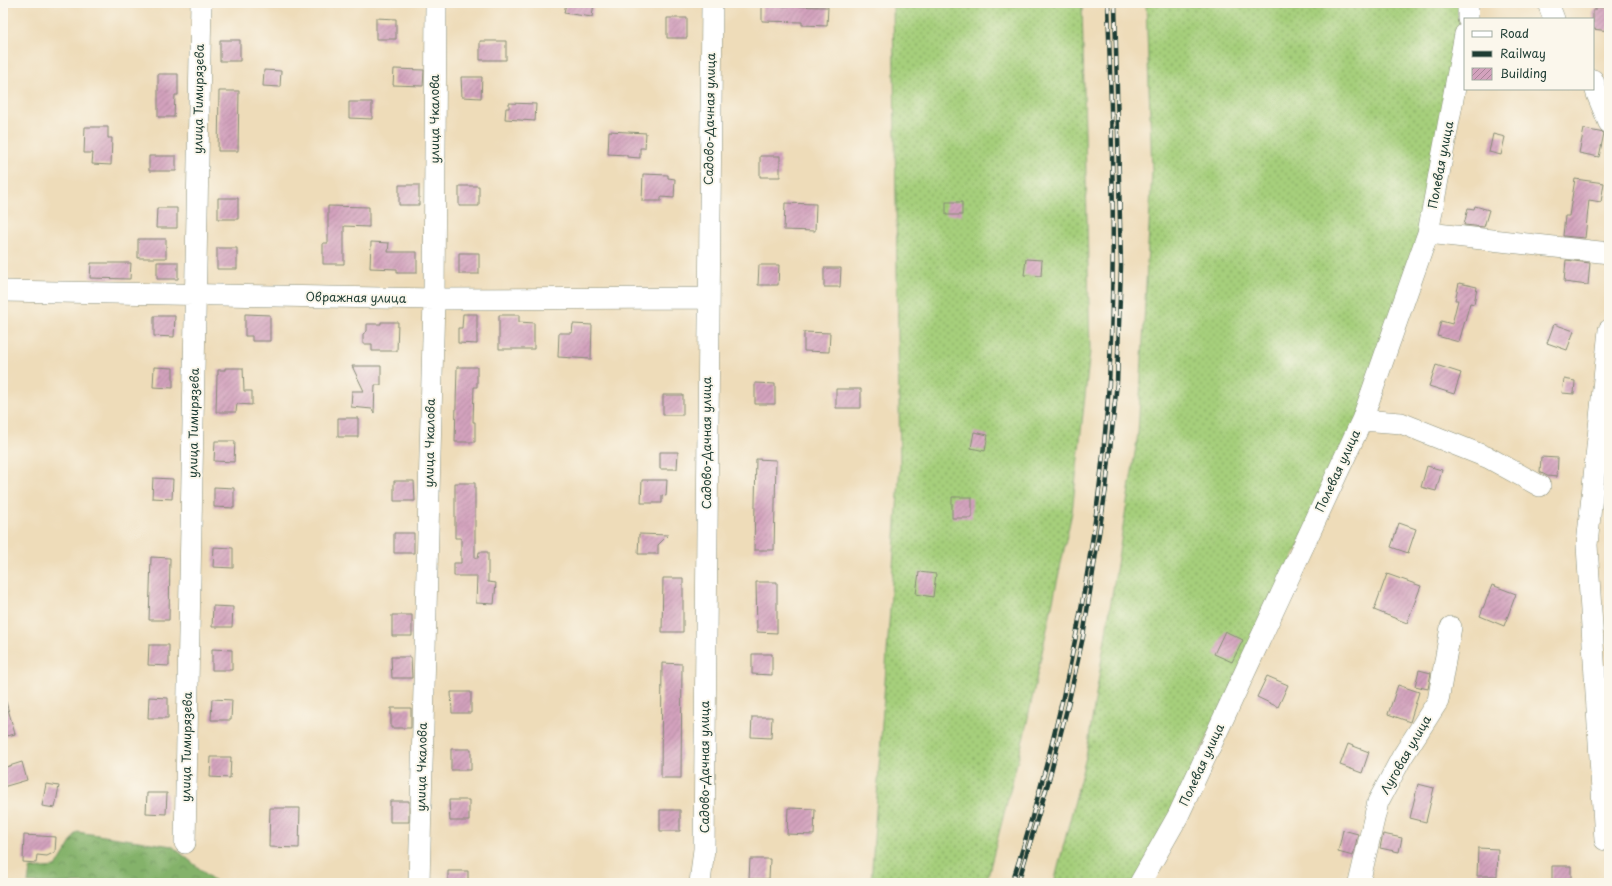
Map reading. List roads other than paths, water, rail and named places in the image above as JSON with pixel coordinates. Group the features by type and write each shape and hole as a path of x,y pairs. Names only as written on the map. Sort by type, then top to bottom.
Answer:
{"street":[{"name":"улица Тимирязева","path":"185,843 201,3"},
{"name":"улица Чкалова","path":"419,883 434,299 436,3"},
{"name":"Садово-Дачная улица","path":"700,883 704,849 708,298 712,3"},
{"path":"1468,3 1468,18"},
{"path":"1548,3 1554,18"},
{"name":"Полевая улица","path":"1140,883 1178,816 1362,420 1428,234 1464,39"},
{"path":"1594,84 1609,123"},
{"path":"1428,234 1609,253"},
{"name":"Овражная улица","path":"3,291 434,299 708,298"},
{"path":"1605,840 1587,545 1609,330"},
{"path":"1362,420 1401,424 1489,458 1540,486"},
{"name":"Луговая улица","path":"1358,883 1378,802 1402,757 1438,701 1451,627"}],"railway":[{"path":"1012,883 1031,822 1063,698 1087,573 1097,510 1104,447 1109,383 1113,241 1108,3"},
{"path":"1018,883 1048,783 1068,705 1083,637 1106,488 1117,382 1121,266 1115,3"}]}
